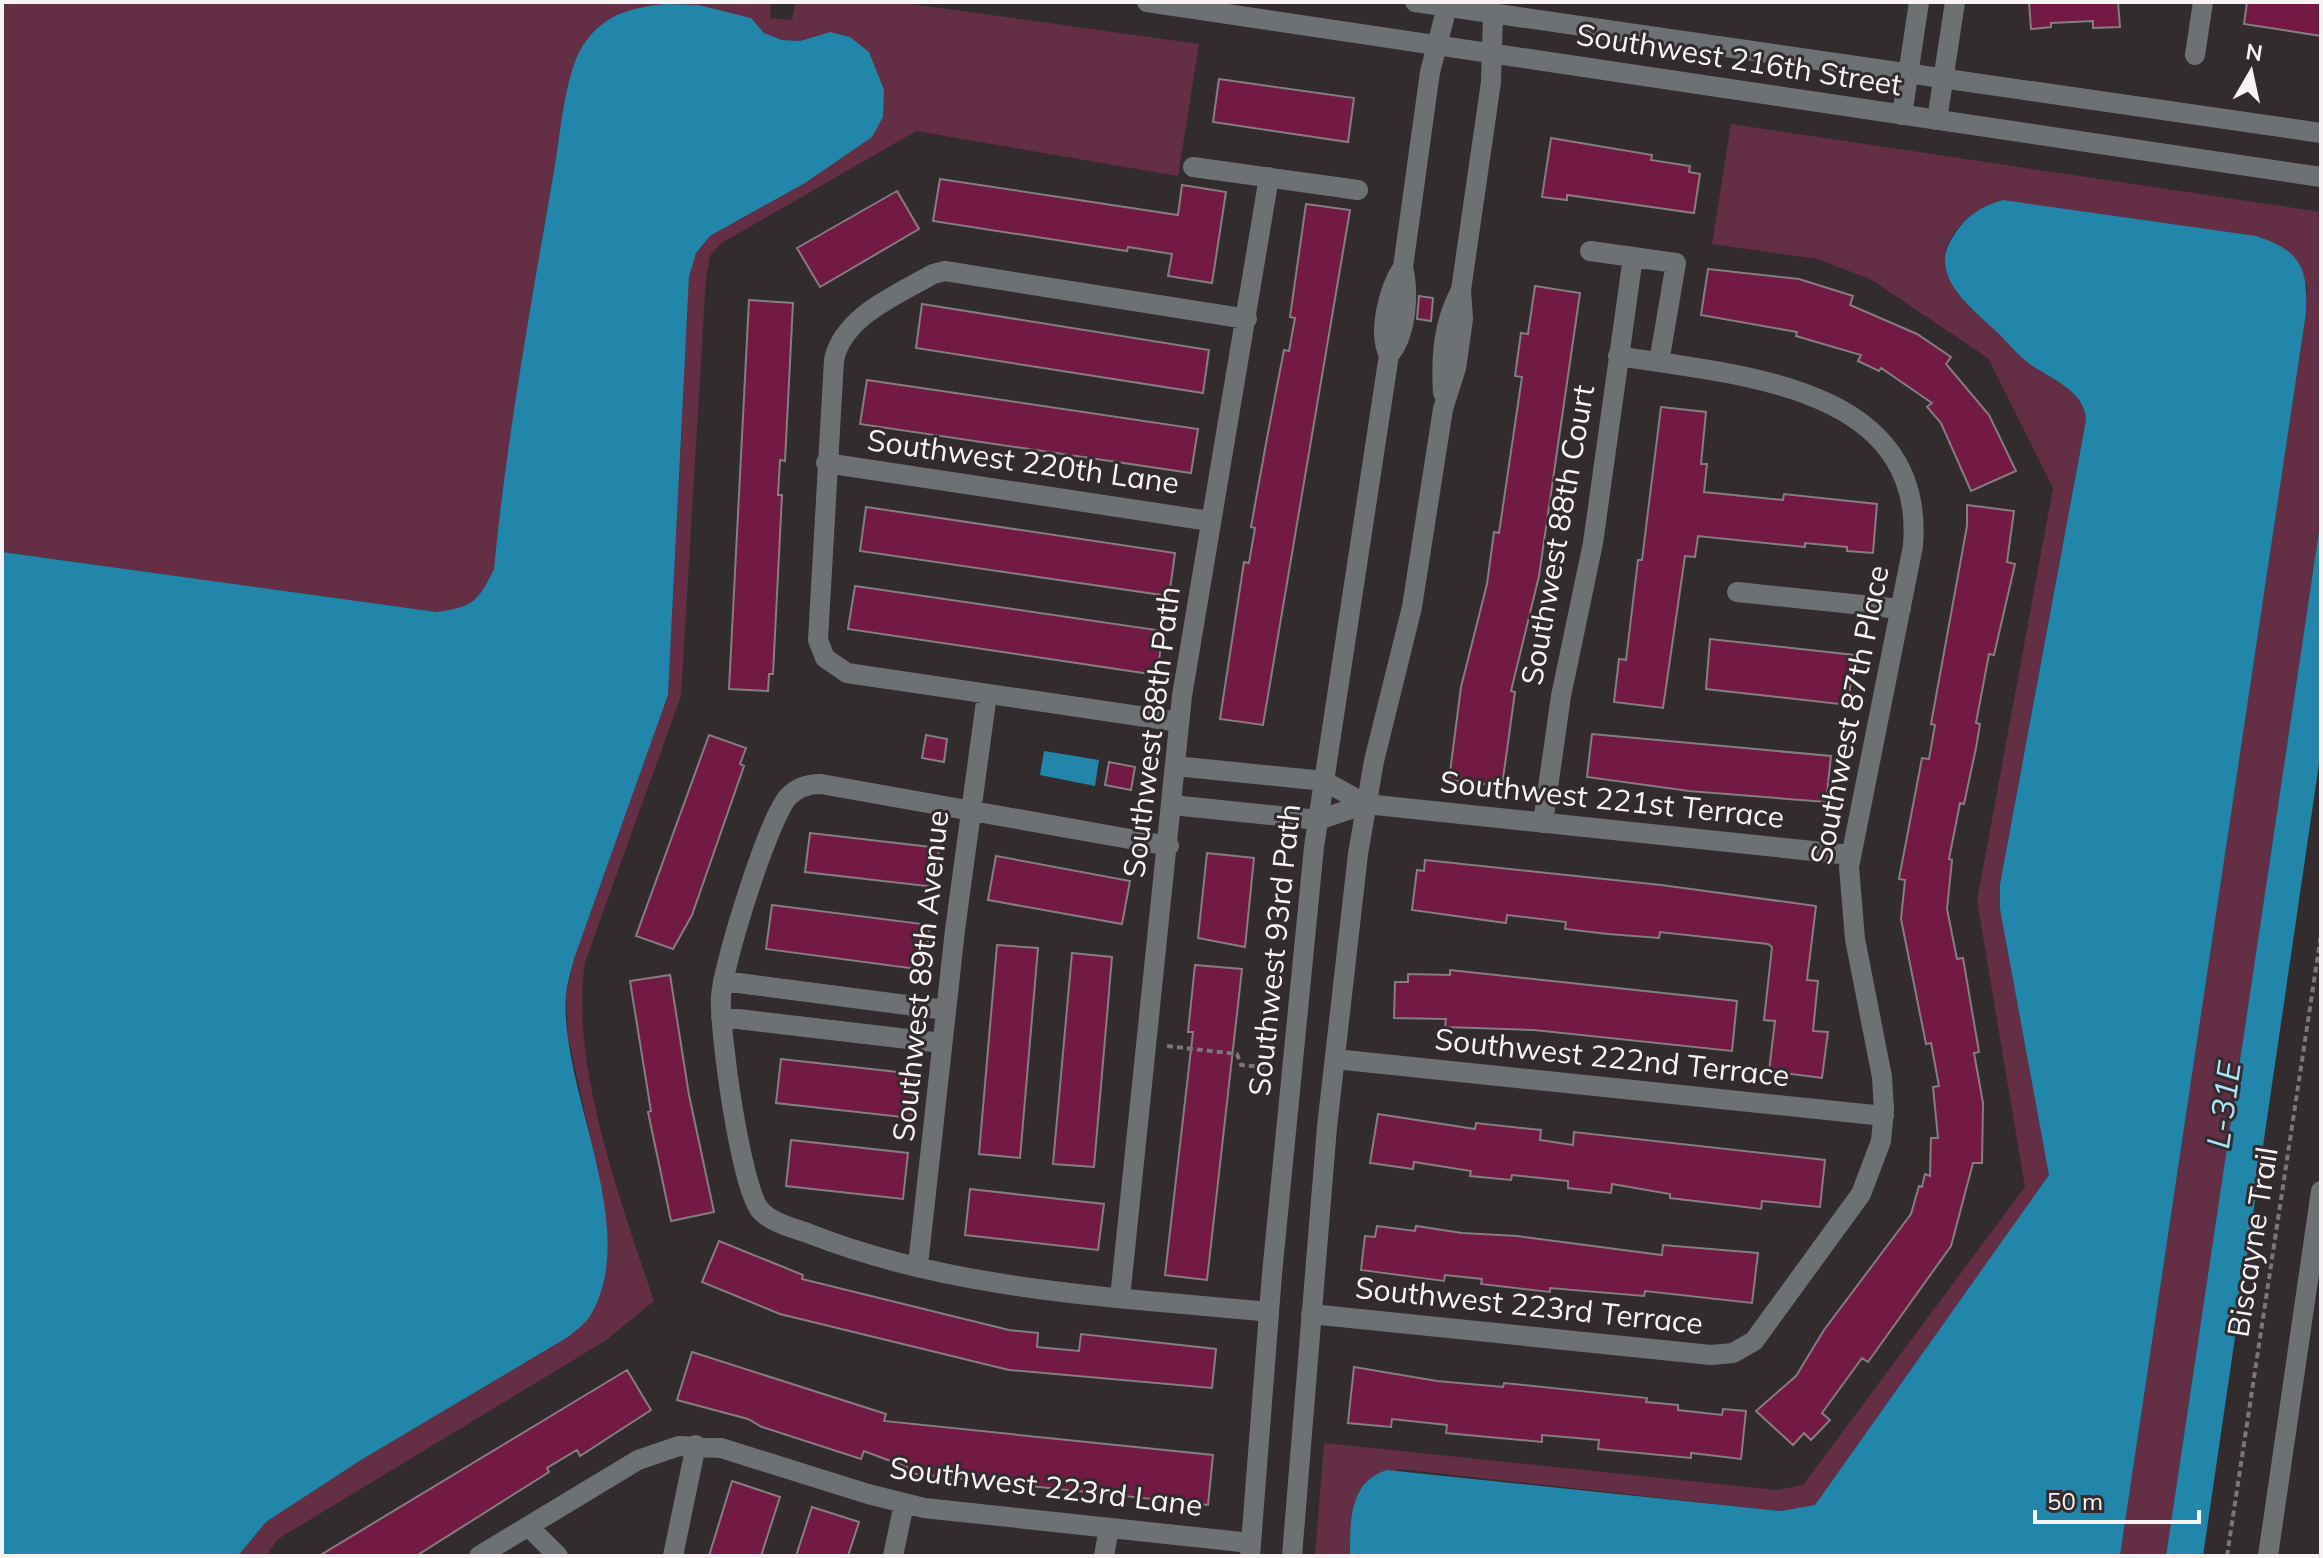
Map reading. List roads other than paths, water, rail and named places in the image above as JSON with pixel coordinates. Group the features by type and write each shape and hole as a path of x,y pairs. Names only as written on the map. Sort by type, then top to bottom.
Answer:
{"street":[{"name":"Southwest 216th Street","path":"1147,2 2321,177"},
{"name":"Southwest 216th Street","path":"1415,2 1494,8 2321,133"},
{"path":"1902,115 1919,2"},
{"path":"1937,120 1955,2"},
{"path":"2195,55 2203,2"},
{"name":"Southwest 93rd Path","path":"1250,1549 1269,1312 1318,820 1389,355 1398,345 1404,309 1407,284 1403,267 1435,45 1448,4"},
{"path":"1292,1556 1335,1059 1366,804 1412,607 1443,409 1441,366 1447,317 1461,290 1490,93 1494,8"},
{"path":"1193,167 1358,190"},
{"name":"Southwest 88th Path","path":"1120,1298 1169,846 1179,722 1269,177"},
{"path":"1590,251 1676,263 1659,362 1618,356"},
{"name":"Southwest 88th Court","path":"1543,823 1561,696 1589,571 1633,257"},
{"path":"1179,722 847,673 829,663 818,640 833,368 841,341 870,312 942,272 1247,319"},
{"name":"Southwest 87th Place","path":"1659,362 1770,381 1828,403 1873,434 1904,476 1912,501 1914,530 1901,609 1851,855 1849,897 1882,1077 1884,1116 1876,1159 1861,1194 1754,1341 1741,1350"},
{"name":"Southwest 220th Lane","path":"826,463 1210,521"},
{"path":"1737,592 1901,609"},
{"name":"Southwest 89th Avenue","path":"918,1265 945,1010 987,694"},
{"name":"Southwest 221st Terrace","path":"1175,766 1324,781 1366,804 1851,855"},
{"path":"1169,846 821,784 796,790 778,814 736,930 723,981 721,1017 745,1168 758,1207 773,1219 827,1241 1004,1284 1269,1312"},
{"name":"Southwest 221st Terrace","path":"1172,805 1318,820 1366,804"},
{"path":"723,981 945,1010"},
{"path":"721,1017 942,1043"},
{"name":"Southwest 222nd Terrace","path":"1335,1059 1884,1116"},
{"path":"2268,1556 2321,1191"},
{"name":"Southwest 223rd Terrace","path":"1311,1314 1711,1355 1741,1350"},
{"path":"479,1556 652,1453 696,1445 673,1556"},
{"name":"Southwest 223rd Lane","path":"696,1445 739,1453 904,1504 1109,1528 1250,1549"},
{"path":"893,1556 904,1504"},
{"path":"529,1527 558,1556"},
{"path":"1104,1556 1109,1528"}],"water":[{"path":"665,4 699,5 751,18 764,33 782,40 800,41 830,32 850,37 869,52 884,90 883,117 872,137 805,183 710,236 696,253 689,277 668,695 574,959 566,995 567,1032 604,1201 608,1242 604,1281 590,1316 568,1337 361,1460 266,1522 238,1556 2,1556 2,552 437,612 459,608 473,601 494,569 521,367 573,67 586,41 603,24 631,10"},
{"path":"2003,200 2256,236 2292,255 2299,263 2305,284 2306,313 2120,1556 1350,1556 1350,1530 1359,1493 1365,1483 1387,1470 1781,1511 1815,1505 2049,1175 2000,909 2000,884 2086,420 2084,410 2073,393 2019,355 1964,300 1948,276 1945,263 1947,249 1959,228 1975,213"},
{"name":"L-31E","path":"2321,518 2321,750 2203,1556 2166,1556"},
{"path":"1044,751 1099,760 1095,786 1040,775"}]}
